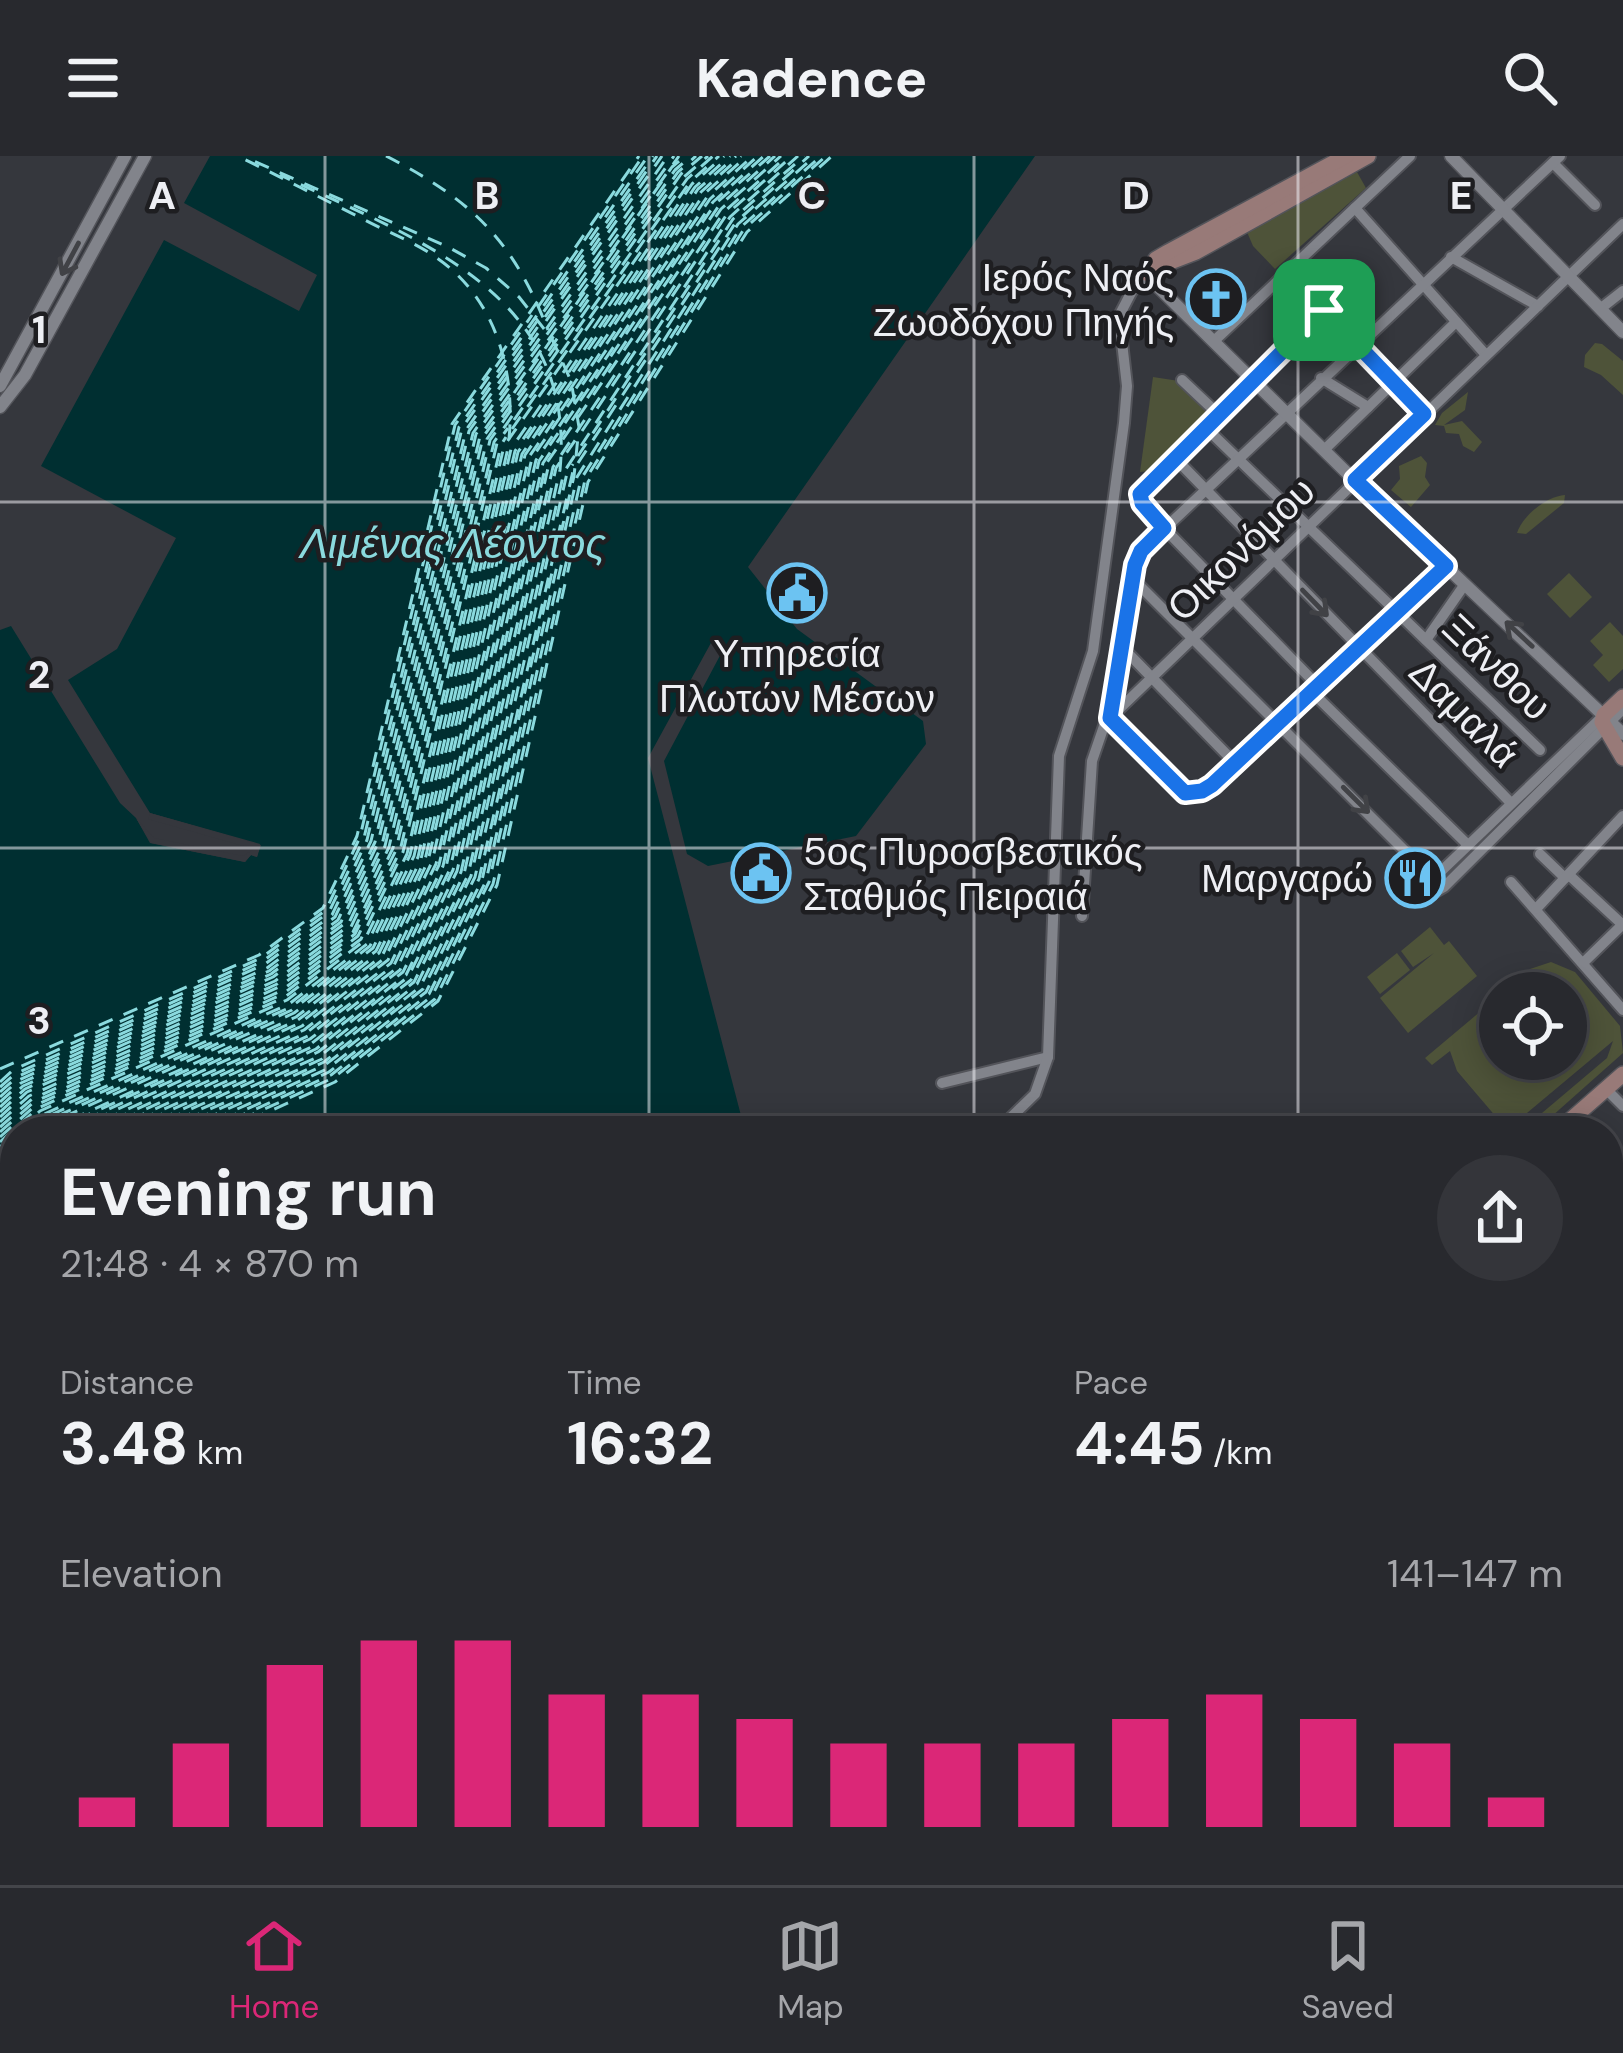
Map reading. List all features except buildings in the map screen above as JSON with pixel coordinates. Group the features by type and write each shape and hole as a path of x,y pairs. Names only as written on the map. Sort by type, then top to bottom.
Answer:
{"main road":[{"path":"1148,274 1168,252 1346,156"},
{"path":"1148,274 1368,156"},
{"path":"1623,697 1606,722 1623,758"},
{"path":"1576,1116 1623,1074"}],"street":[{"path":"0,386 5,367 125,156"},
{"path":"0,407 25,375 145,156"},
{"path":"1214,341 1411,156"},
{"path":"1450,156 1623,332"},
{"path":"1082,916 1092,761 1110,718 1132,578 1141,551 1556,160 1595,205"},
{"path":"1355,208 1486,355"},
{"name":"Οικονόμου","path":"1110,718 1622,228"},
{"path":"1451,257 1538,306"},
{"path":"1013,1116 1035,1094 1048,1057 1059,757 1093,651 1121,446 1127,386 1119,316 1126,299 1148,274 1324,450 1623,734"},
{"path":"1286,274 1424,414"},
{"path":"1600,309 1623,291"},
{"path":"1324,310 1140,494 1142,503 1467,844"},
{"path":"1324,450 1456,322"},
{"path":"5,367 25,375"},
{"path":"1321,378 1368,407"},
{"path":"1182,380 1218,415"},
{"name":"Ξάνθου","path":"1205,427 1540,751"},
{"name":"Δαμαλά","path":"1175,458 1510,802"},
{"path":"1110,718 1179,790 1202,791 1446,566"},
{"path":"1132,578 1433,880"},
{"path":"1426,640 1465,584"},
{"path":"1122,647 1235,764"},
{"path":"1606,722 1430,895 1433,880 1510,802 1606,722 1623,709"},
{"path":"1537,909 1623,816"},
{"path":"1540,854 1623,925 1583,963"},
{"path":"1511,881 1623,1010"},
{"path":"942,1083 1048,1057"},
{"path":"1607,1090 1623,1106"}],"green space":[{"path":"1357,172 1366,188 1275,269 1253,246 1247,232"},
{"path":"1595,343 1623,361 1623,395 1584,367 1585,355"},
{"path":"1153,377 1179,381 1213,414 1160,470 1140,472"},
{"path":"1468,392 1465,410 1444,425 1462,421 1482,442 1474,452 1463,446 1459,434 1446,433 1444,426 1435,425"},
{"path":"1421,456 1427,463 1425,477 1430,485 1411,507 1391,490 1400,479 1399,466"},
{"path":"1565,495 1564,503 1526,534 1517,533 1536,508"},
{"path":"1569,573 1592,597 1570,618 1547,594"},
{"path":"1610,622 1623,636 1623,669 1609,682 1593,665 1603,655 1590,641"},
{"path":"1430,927 1444,945 1449,941 1477,976 1408,1033 1380,998 1434,953 1413,967 1401,951"},
{"path":"1397,953 1410,970 1380,994 1367,977"},
{"path":"1551,962 1575,972 1526,972 1530,969"},
{"path":"1587,986 1620,1026 1623,1053 1552,1116 1536,1116 1587,1080 1607,1058 1613,1041 1587,1063"},
{"path":"1479,1013 1479,1080 1566,1080 1523,1116 1495,1116 1457,1071 1450,1051 1432,1065 1425,1058"}],"water":[{"name":"Λιμένας Λέοντος","path":"210,156 1035,156 748,567 797,629 923,721 926,744 856,836 708,866 687,854 664,761 724,648 712,641 648,758 741,1116 0,1116 0,630 11,626 120,803 136,818 150,843 245,862 251,855 257,857 260,844 150,813 68,680 117,649 176,538 41,466 164,240 299,311 317,275 184,203"}],"pier":[{"path":"150,813 261,845 257,857 251,855 245,862 151,843 136,818 154,838 243,856 254,849 148,819"}],"ferry route":[{"path":"48,1116 291,1007 370,946 414,856 508,448 509,395 499,343 476,296 458,276 420,247 238,156"},
{"path":"386,156 443,189 486,226 520,271 548,330"},
{"path":"0,1069 259,955 323,908 357,836 452,424 639,156"},
{"path":"538,307 643,156"},
{"path":"0,1087 15,1074 263,961 329,912 364,838 459,427 648,156"},
{"path":"0,1092 17,1077 265,964 332,915 367,840 462,428 653,156"},
{"path":"545,317 657,156"},
{"path":"546,321 662,156"},
{"path":"0,1107 23,1086 271,974 341,922 378,843 473,433 668,156"},
{"path":"0,1112 25,1089 273,977 344,924 382,845 476,434 674,156"},
{"path":"1,1116 27,1092 275,981 347,927 385,846 480,436 679,156"},
{"path":"514,393 672,167 685,156"},
{"path":"13,1116 32,1099 279,987 353,932 393,848 487,439 675,170 691,156"},
{"path":"18,1116 34,1102 281,991 355,934 396,850 490,440 678,172 696,156"},
{"path":"24,1116 36,1105 283,994 358,936 400,851 494,442 681,174 702,156"},
{"path":"514,420 684,177 708,156"},
{"path":"512,429 687,179 713,156"},
{"path":"41,1116 289,1004 367,944 410,855 504,446 690,182 719,156"},
{"path":"57,1116 292,1010 373,948 418,857 511,449 692,184 724,156"},
{"path":"66,1116 294,1013 376,951 421,859 515,451 695,187 730,156"},
{"path":"79,1116 296,1017 379,953 425,860 518,452 698,189 736,156"},
{"path":"85,1116 298,1020 382,956 428,861 522,454 701,192 741,156"},
{"path":"93,1116 300,1023 385,958 432,862 525,455 704,194 747,156"},
{"path":"102,1116 302,1026 388,960 436,864 529,457 707,197 753,156"},
{"path":"112,1116 304,1030 391,963 439,865 532,458 710,199 758,156"},
{"path":"121,1116 306,1033 394,965 443,866 536,460 713,202 764,156"},
{"path":"130,1116 308,1036 397,968 446,867 539,461 715,204 770,156"},
{"path":"139,1116 310,1039 400,970 450,869 543,463 718,207 775,156"},
{"path":"149,1116 312,1043 403,972 453,870 546,464 721,209 781,156"},
{"path":"167,1116 316,1049 408,977 461,872 553,467 724,212 787,156"},
{"path":"582,431 727,214 792,156"},
{"path":"195,1116 322,1059 417,984 471,876 564,472 730,217 798,156"},
{"path":"578,456 733,219 804,156"},
{"path":"578,463 736,222 809,156"},
{"path":"231,1116 329,1072 429,994 486,881 577,477 738,224 815,156"},
{"path":"240,1116 331,1075 432,996 489,882 581,479 741,227 821,156"},
{"path":"249,1116 333,1078 435,999 493,884 585,480 744,229 826,156"},
{"path":"259,1116 335,1082 438,1001 497,885 588,482 747,232 832,156"},
{"path":"222,1116 327,1069 426,992 482,880 574,476 579,427 571,381 552,339 519,297 486,268 249,159"},
{"path":"186,1116 320,1056 414,982 468,875 560,470 558,409 542,357 514,315 476,279 432,249 280,175"},
{"path":"0,1082 13,1070 261,958 326,910 360,837 455,425 532,315"},
{"path":"0,1097 19,1080 267,968 335,917 371,841 466,430 539,325"},
{"path":"0,1102 21,1083 269,971 338,920 375,842 469,431 541,329"},
{"path":"7,1116 29,1096 277,984 350,929 389,847 483,437 509,401"},
{"path":"29,1116 285,997 361,939 403,852 497,443 508,428"},
{"path":"34,1116 287,1000 364,941 407,854 506,437"},
{"path":"175,1116 318,1052 411,980 464,874 556,468 576,439"},
{"path":"158,1116 314,1046 406,975 457,871 550,459"},
{"path":"203,1116 324,1062 420,987 475,877 567,473 573,464"},
{"path":"212,1116 325,1065 423,989 479,879 573,471"}],"place":[{"name":"Ιερός Ναός Ζωοδόχου Πηγής","path":"1216,299"},
{"name":"Υπηρεσία Πλωτών Μέσων","path":"797,593"},
{"name":"5ος Πυροσβεστικός Σταθμός Πειραιά","path":"761,873"},
{"name":"Μαργαρώ","path":"1415,878"}],"route":[{"path":"1324,310 1424,414 1355,480 1446,566 1212,785 1185,793 1110,718 1135,565 1141,551 1164,528 1140,494 1324,310"}]}
